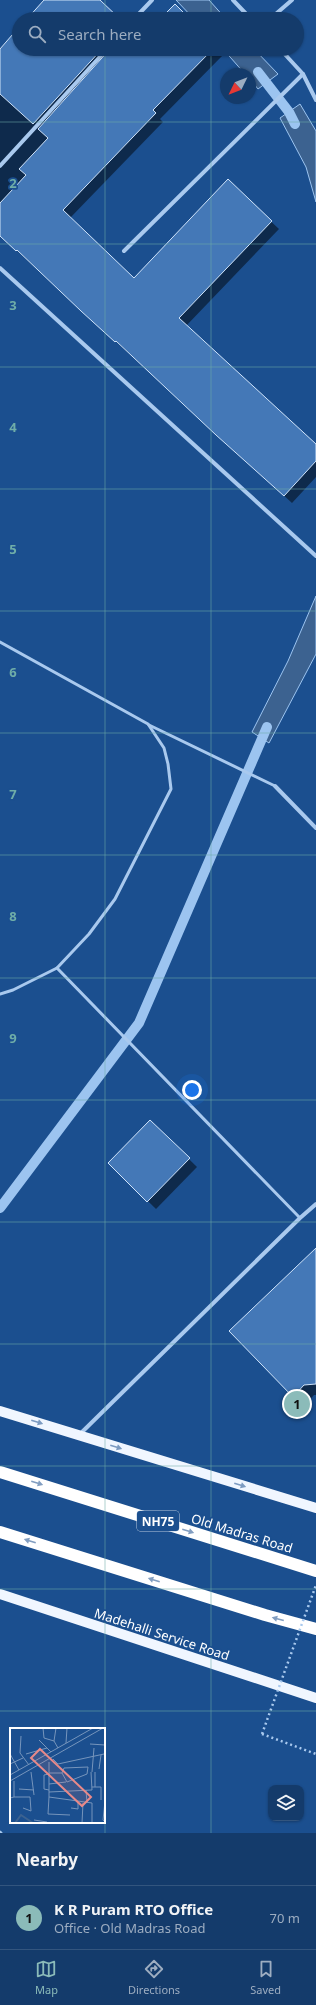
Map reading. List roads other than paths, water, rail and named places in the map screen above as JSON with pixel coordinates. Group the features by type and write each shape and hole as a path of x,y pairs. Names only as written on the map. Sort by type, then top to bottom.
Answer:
{"highway":[{"name":"Old Madras Road","path":"0,1472 316,1571"},
{"path":"0,1532 265,1615 316,1629"}],"main road":[{"path":"0,1411 316,1508"},
{"name":"Madehalli Service Road","path":"0,1594 316,1698"}],"street":[{"path":"141,12 152,0"},
{"path":"233,0 245,12"},
{"path":"278,12 292,0"},
{"path":"0,166 101,56"},
{"path":"286,56 303,74 316,100"},
{"path":"124,251 303,74"},
{"path":"0,268 316,556"},
{"path":"275,786 316,828"},
{"path":"79,1435 300,1218 315,1207"}],"lane":[{"path":"0,642 148,724 275,786"},
{"path":"0,994 14,990 57,968 89,934 115,899 171,789 164,748 148,724"},
{"path":"57,968 300,1218"}],"water":[{"path":"176,0 209,0 220,12 187,12"},
{"path":"229,56 261,56 278,74 258,89 256,86 256,68 240,68"},
{"path":"300,104 316,131 316,202 306,167 280,118"},
{"path":"316,596 316,654 269,743 252,732 288,661"}],"waterway":[{"path":"258,72 289,112 295,124"},
{"path":"0,1208 139,1023 267,727"}],"place":[{"name":"K R Puram RTO Office","path":"297,1404"}]}
